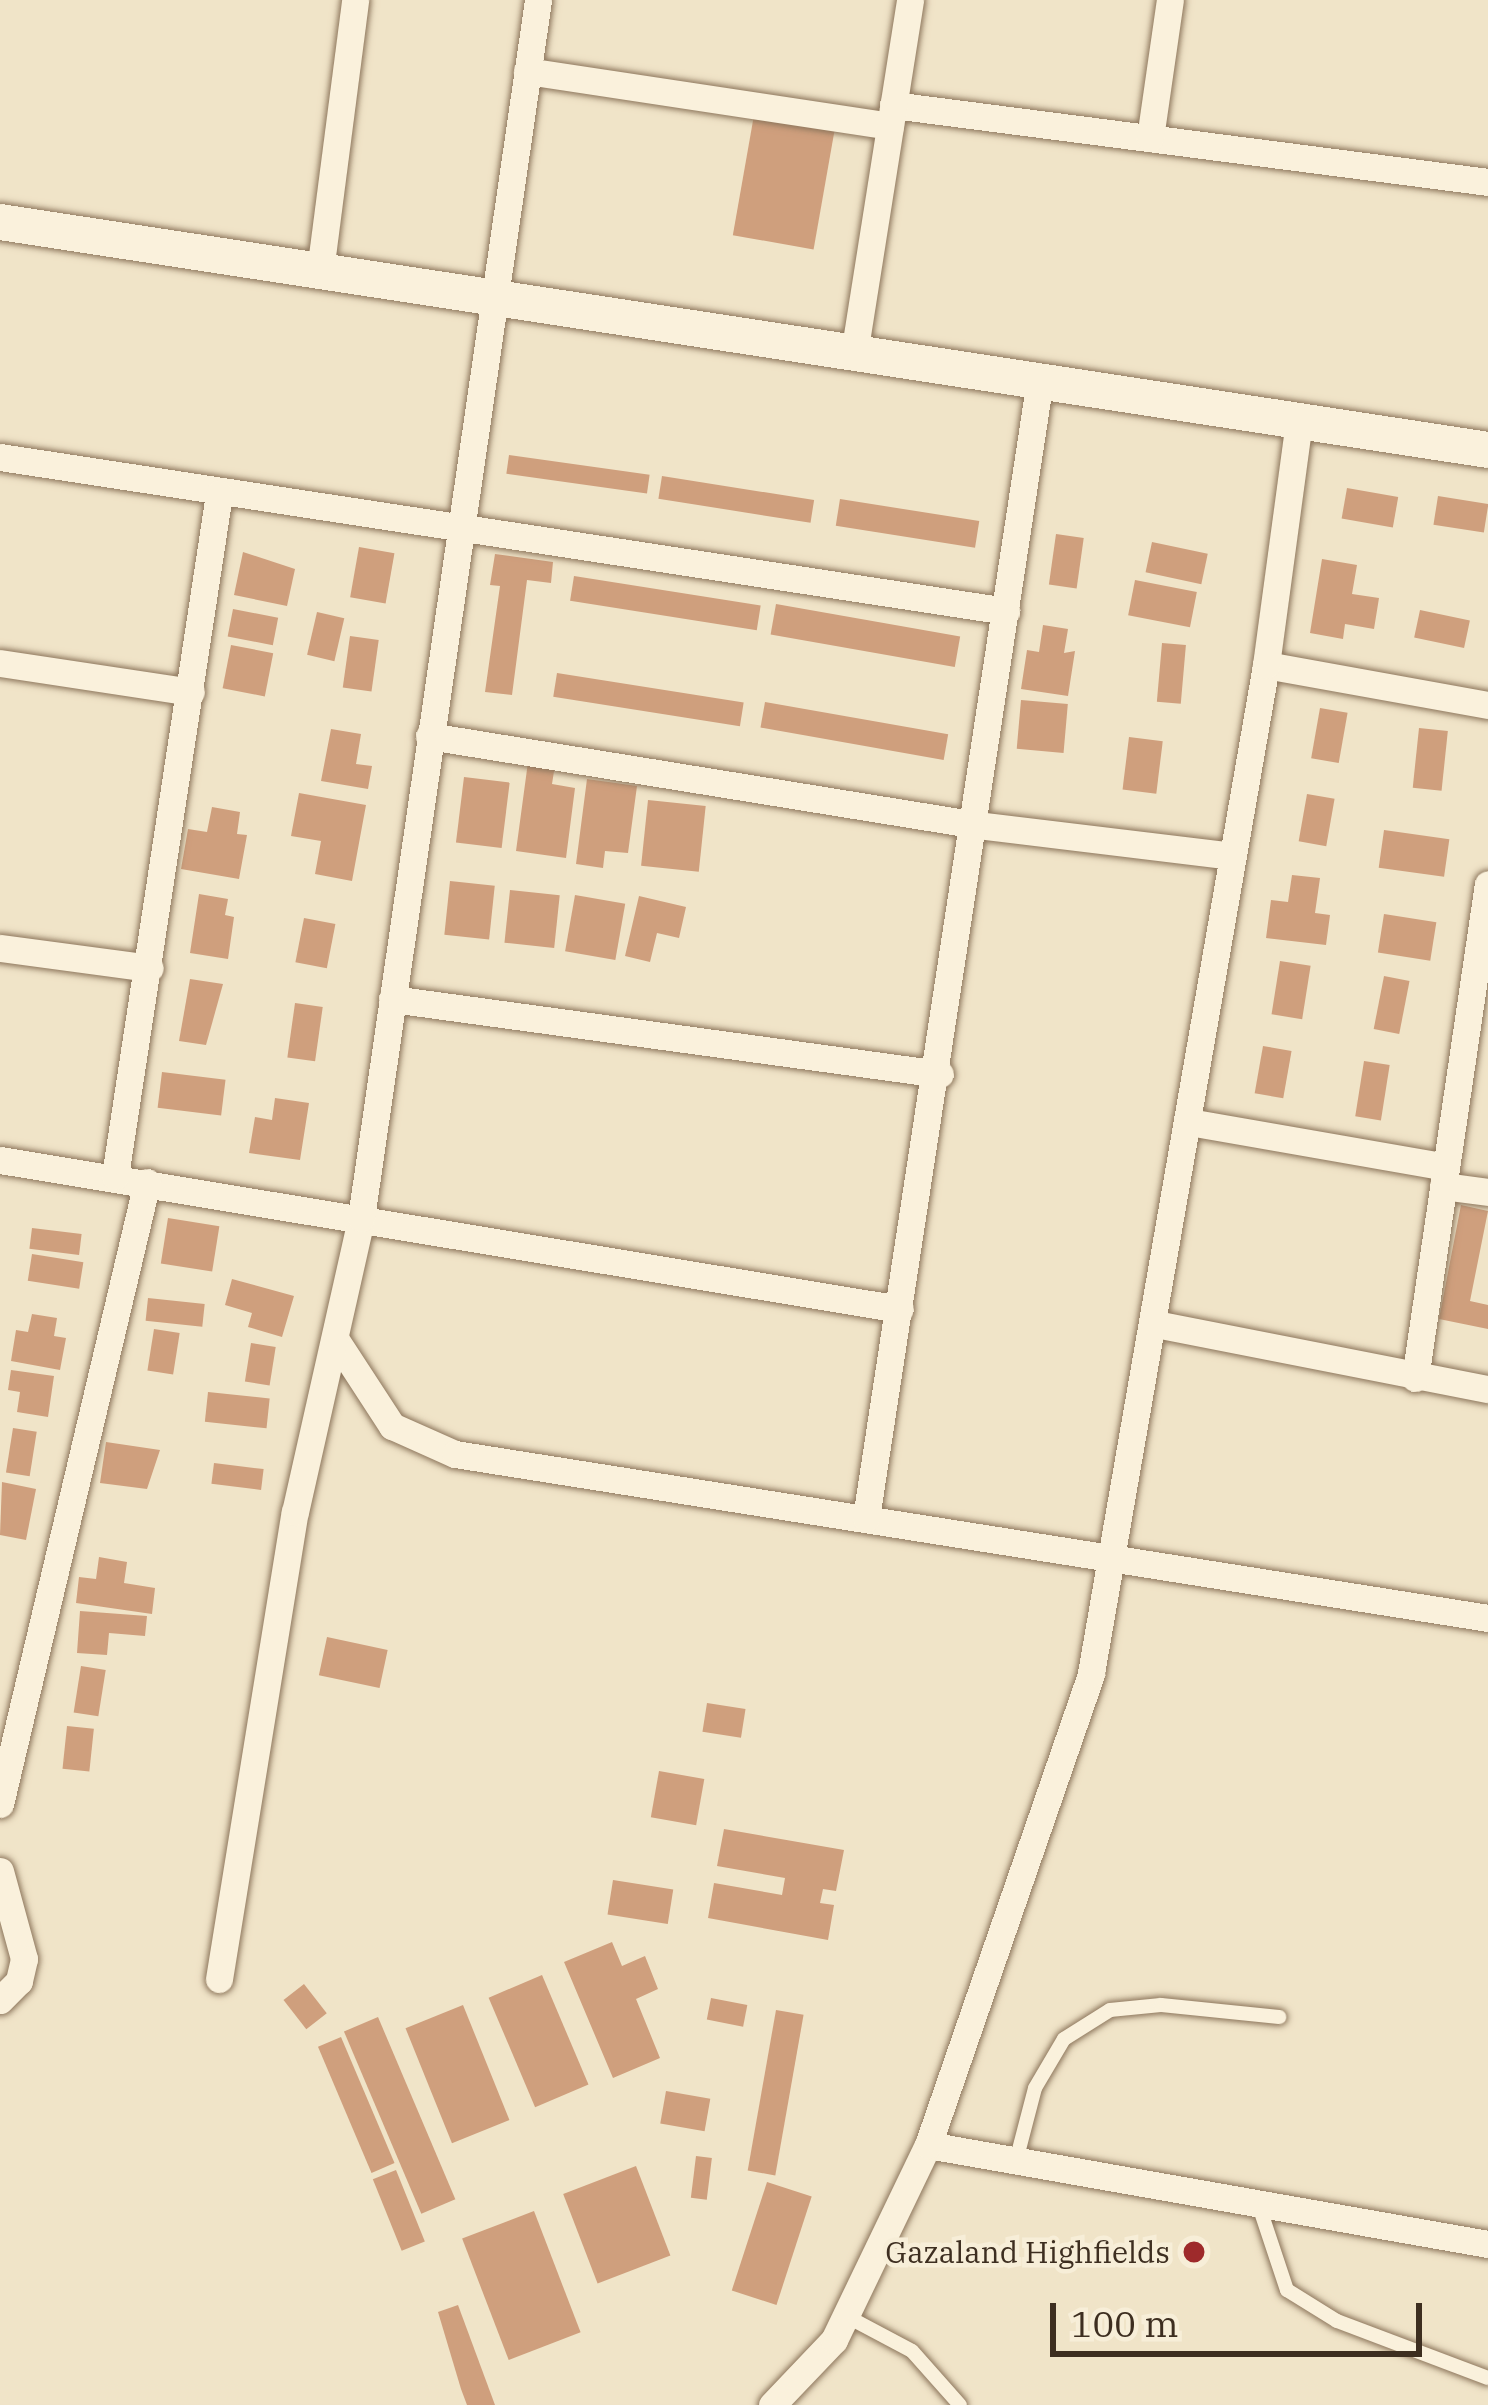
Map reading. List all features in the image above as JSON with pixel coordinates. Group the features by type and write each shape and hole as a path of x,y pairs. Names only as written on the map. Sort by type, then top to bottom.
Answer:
{"street":[{"path":"320,271 355,0"},
{"path":"218,1979 295,1511 361,1218 538,0"},
{"path":"854,354 910,0"},
{"path":"1150,138 1170,0"},
{"path":"527,71 891,115 1150,138 1488,182"},
{"path":"0,222 1039,386 1488,450"},
{"path":"866,1518 940,1074 1039,386"},
{"path":"772,2405 818,2362 848,2317 928,2145 1080,1709 1116,1563 1266,665 1299,422"},
{"path":"0,458 219,494 463,524 1006,611"},
{"path":"115,1176 219,494"},
{"path":"0,663 191,692"},
{"path":"1266,665 1488,704"},
{"path":"429,736 977,825 1232,856"},
{"path":"1415,1378 1487,898"},
{"path":"0,948 150,968"},
{"path":"392,999 940,1074"},
{"path":"1189,1122 1444,1176 1488,1192"},
{"path":"0,1160 899,1309"},
{"path":"0,1804 147,1182"},
{"path":"1156,1324 1488,1389"},
{"path":"337,1340 371,1401 422,1445 1116,1563 1488,1618"},
{"path":"0,1871 24,1959 19,1981 0,2000"},
{"path":"928,2145 1488,2244"}],"lane":[{"path":"1016,2161 1035,2088 1064,2038 1110,2010 1161,2005 1279,2017"},
{"path":"1258,2203 1287,2290 1337,2321 1488,2378"},
{"path":"848,2317 912,2351 960,2405"}],"building":[{"path":"754,115 835,129 814,249 733,235"},
{"path":"509,455 650,475 647,494 506,474"},
{"path":"662,476 814,500 811,523 658,499"},
{"path":"1347,488 1398,497 1393,528 1342,519"},
{"path":"1438,496 1488,504 1484,533 1433,525"},
{"path":"840,499 979,521 975,548 836,526"},
{"path":"1056,534 1084,538 1077,588 1049,585"},
{"path":"1152,542 1208,554 1201,584 1146,572"},
{"path":"359,547 394,553 386,603 350,597"},
{"path":"243,552 295,569 287,606 234,595"},
{"path":"495,554 553,562 551,583 527,580 512,695 485,692 500,586 490,585"},
{"path":"1322,559 1357,565 1352,594 1379,598 1374,629 1345,624 1343,639 1310,633"},
{"path":"574,576 761,606 757,630 570,601"},
{"path":"1135,580 1197,592 1190,627 1128,615"},
{"path":"776,604 960,636 955,667 771,635"},
{"path":"233,609 278,618 273,645 228,636"},
{"path":"1420,610 1470,621 1464,648 1414,637"},
{"path":"317,612 344,618 334,661 307,655"},
{"path":"1043,625 1068,629 1064,653 1075,651 1068,696 1021,689 1027,650 1039,652"},
{"path":"350,636 379,640 371,692 343,687"},
{"path":"1162,643 1186,645 1181,704 1157,702"},
{"path":"231,645 273,653 265,696 223,688"},
{"path":"557,673 744,703 740,726 553,697"},
{"path":"1021,700 1068,704 1064,753 1017,749"},
{"path":"765,702 948,734 944,760 760,728"},
{"path":"1320,708 1348,713 1339,763 1311,758"},
{"path":"1419,728 1448,731 1442,791 1413,788"},
{"path":"331,729 361,734 356,764 372,766 368,789 321,781"},
{"path":"1129,737 1163,741 1156,794 1123,790"},
{"path":"528,762 555,765 552,784 575,788 566,858 516,851"},
{"path":"464,777 510,783 502,848 456,843"},
{"path":"587,779 637,786 628,853 605,851 603,868 576,864"},
{"path":"299,793 366,805 352,881 315,874 321,841 291,836"},
{"path":"1307,794 1335,799 1326,846 1299,841"},
{"path":"648,800 706,806 699,872 641,866"},
{"path":"212,807 240,812 237,834 247,835 239,879 181,869 188,829 207,832"},
{"path":"1384,830 1449,839 1444,877 1379,868"},
{"path":"1292,875 1320,878 1315,913 1330,915 1326,945 1266,938 1271,900 1288,902"},
{"path":"450,881 495,886 489,939 444,935"},
{"path":"510,890 560,895 554,948 504,943"},
{"path":"199,894 228,899 225,915 234,917 228,959 190,953"},
{"path":"575,895 625,904 615,960 565,951"},
{"path":"639,896 686,907 679,938 657,933 650,962 625,956"},
{"path":"1384,914 1436,922 1430,961 1378,953"},
{"path":"304,918 335,924 327,968 295,962"},
{"path":"1280,961 1311,966 1302,1019 1272,1014"},
{"path":"1384,976 1410,981 1399,1034 1374,1029"},
{"path":"190,979 223,984 206,1045 179,1041"},
{"path":"295,1003 323,1007 315,1061 287,1057"},
{"path":"1263,1046 1292,1051 1283,1098 1255,1093"},
{"path":"1364,1061 1390,1065 1381,1120 1355,1116"},
{"path":"162,1072 226,1080 221,1116 158,1108"},
{"path":"275,1098 309,1103 300,1160 249,1153 255,1117 272,1120"},
{"path":"1461,1205 1488,1211 1470,1301 1488,1305 1488,1329 1439,1319"},
{"path":"168,1218 219,1226 212,1272 161,1263"},
{"path":"32,1228 82,1234 79,1255 29,1249"},
{"path":"32,1254 83,1262 79,1289 28,1281"},
{"path":"232,1279 294,1296 282,1337 248,1327 252,1313 225,1305"},
{"path":"148,1298 205,1304 202,1327 146,1321"},
{"path":"32,1314 57,1318 54,1336 66,1338 60,1370 11,1361 16,1330 28,1332"},
{"path":"154,1329 180,1333 173,1375 147,1370"},
{"path":"251,1343 276,1347 270,1385 245,1382"},
{"path":"11,1370 54,1376 48,1417 17,1412 20,1392 8,1390"},
{"path":"208,1392 270,1398 267,1428 205,1422"},
{"path":"13,1428 37,1432 30,1476 6,1472"},
{"path":"106,1442 160,1450 147,1489 100,1483"},
{"path":"214,1463 264,1469 261,1490 211,1484"},
{"path":"2,1482 36,1489 26,1540 0,1535"},
{"path":"99,1557 127,1562 124,1583 155,1588 152,1614 76,1603 79,1577 96,1579"},
{"path":"80,1611 147,1616 145,1636 109,1633 107,1655 77,1653"},
{"path":"327,1637 388,1650 380,1688 319,1675"},
{"path":"81,1666 106,1670 98,1716 74,1712"},
{"path":"707,1703 746,1709 741,1738 702,1732"},
{"path":"67,1726 94,1729 89,1772 63,1769"},
{"path":"659,1771 704,1779 696,1825 651,1817"},
{"path":"724,1829 844,1850 836,1891 823,1889 820,1903 834,1905 828,1940 708,1918 714,1883 782,1895 785,1878 717,1866"},
{"path":"613,1880 673,1890 668,1924 608,1915"},
{"path":"612,1942 622,1966 645,1956 658,1989 636,1999 660,2058 613,2078 564,1962"},
{"path":"542,1975 588,2085 535,2107 489,1998"},
{"path":"304,1984 327,2013 306,2029 284,2000"},
{"path":"711,1998 747,2005 743,2027 707,2020"},
{"path":"463,2005 509,2120 452,2143 406,2028"},
{"path":"776,2010 804,2015 775,2175 748,2171"},
{"path":"378,2017 455,2199 421,2214 344,2031"},
{"path":"341,2037 395,2163 372,2173 318,2047"},
{"path":"666,2091 710,2099 705,2131 660,2123"},
{"path":"696,2156 712,2158 707,2200 691,2198"},
{"path":"636,2166 670,2256 598,2284 563,2194"},
{"path":"396,2170 425,2241 402,2251 373,2179"},
{"path":"767,2182 812,2197 776,2305 732,2290"},
{"path":"534,2211 581,2332 509,2360 462,2239"},
{"path":"458,2305 495,2405 467,2405 461,2389 438,2312"}],"place":[{"name":"Gazaland Highfields","path":"1194,2252"}]}
